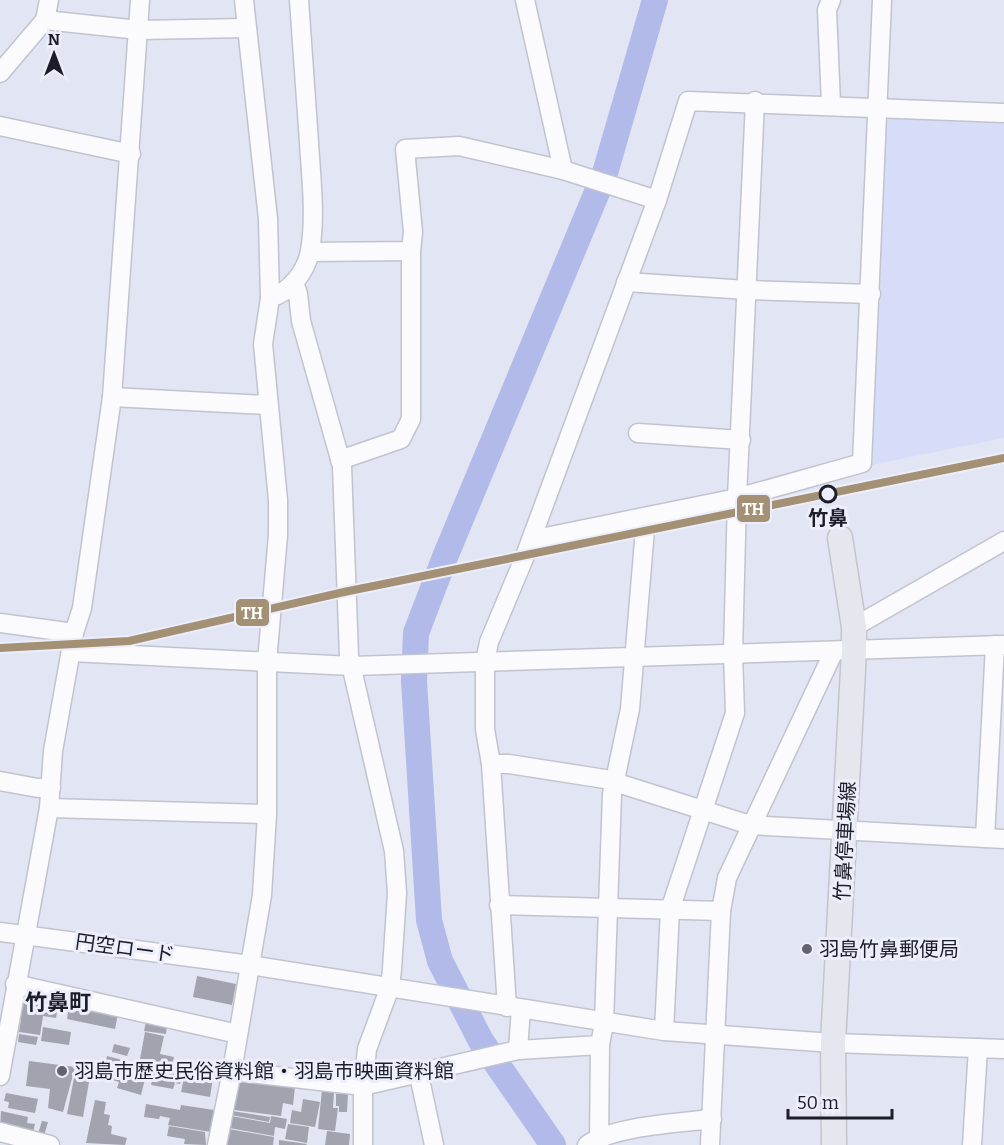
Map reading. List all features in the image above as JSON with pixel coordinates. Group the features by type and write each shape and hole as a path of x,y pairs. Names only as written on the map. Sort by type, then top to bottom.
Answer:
{"main road":[{"name":"竹鼻停車場線","path":"834,1145 833,1043 846,831 848,643 840,538"}],"street":[{"path":"0,73 45,20 49,0"},
{"path":"0,1077 15,984 49,808 53,751 74,633 82,608 112,397 131,154 140,0"},
{"path":"216,1145 232,1071 262,895 267,814 267,662 278,535 278,500 267,405 263,344 270,298 268,219 244,0"},
{"path":"270,298 280,295 294,282 303,270 310,252 313,197 299,0"},
{"path":"525,0 563,170"},
{"path":"831,0 827,10 831,104"},
{"path":"531,540 737,498 862,463 882,0"},
{"path":"45,20 139,30 246,28"},
{"path":"511,1052 514,1008 499,905 491,764 485,729 485,662 494,627 531,540 657,200 688,101 755,101 1004,113"},
{"path":"664,1031 670,910 735,713 733,654 737,498 755,101"},
{"path":"0,126 131,154"},
{"path":"340,460 401,439 411,418 413,232 405,149 459,146 563,170 657,200"},
{"path":"310,252 411,251"},
{"path":"294,282 298,294 301,321 340,460 344,592 349,656 394,851 397,893 390,987 367,1049 363,1086 363,1145"},
{"path":"626,282 747,290 870,294"},
{"path":"112,397 267,405"},
{"path":"638,433 741,440"},
{"path":"646,517 630,710 613,783 604,1023 600,1046 594,1143 655,1125 712,1119"},
{"path":"710,1145 721,911 727,878 750,825 848,643 1004,541"},
{"path":"0,623 74,633"},
{"path":"71,652 352,666 733,654 848,643 1000,645 985,838"},
{"path":"491,764 509,764 613,783 750,825 1004,839"},
{"path":"0,781 51,788"},
{"path":"49,808 267,814"},
{"path":"499,905 721,911"},
{"name":"円空ロード","path":"0,932 250,965 664,1031 833,1043 1004,1049"},
{"path":"15,984 238,1034"},
{"path":"232,1071 363,1086 419,1075 511,1052 600,1046"},
{"path":"972,1145 978,1048"},
{"path":"419,1075 434,1145"},
{"path":"0,1132 50,1145"}],"shaded area":[{"path":"895,114 1004,119 1004,438 871,465 869,449 883,125"}],"building":[{"path":"197,976 236,984 232,1005 193,997"},
{"path":"22,991 60,998 59,1004 41,1004 40,1009 57,1012 56,1018 43,1016 40,1035 19,1032 21,1019 17,1018"},
{"path":"69,1005 118,1014 115,1029 67,1019"},
{"path":"146,1022 167,1025 166,1034 144,1031"},
{"path":"43,1027 71,1032 69,1045 41,1041"},
{"path":"145,1032 164,1036 160,1054 174,1057 172,1065 140,1059"},
{"path":"19,1034 38,1037 36,1045 18,1042"},
{"path":"114,1044 130,1048 127,1056 112,1052"},
{"path":"107,1056 142,1065 140,1070 147,1071 141,1095 117,1088 119,1082 102,1077"},
{"path":"29,1061 75,1067 63,1112 48,1108 50,1089 26,1086"},
{"path":"155,1067 182,1073 180,1084 175,1083 173,1089 151,1085"},
{"path":"75,1073 90,1076 83,1117 67,1114"},
{"path":"185,1073 213,1078 210,1097 181,1092"},
{"path":"238,1079 295,1087 293,1105 283,1103 281,1116 234,1110"},
{"path":"322,1090 334,1092 333,1108 338,1108 335,1131 318,1129"},
{"path":"6,1093 38,1099 35,1113 8,1108 9,1102 4,1101"},
{"path":"336,1094 348,1094 347,1112 339,1112 339,1106 336,1106"},
{"path":"303,1099 320,1102 315,1127 290,1123 292,1110 301,1112"},
{"path":"95,1100 106,1102 104,1114 110,1115 108,1125 112,1126 111,1134 127,1138 125,1145 86,1143"},
{"path":"146,1104 180,1110 181,1105 214,1110 211,1132 168,1125 170,1118 144,1117"},
{"path":"1,1111 28,1117 27,1123 35,1124 32,1136 0,1129"},
{"path":"232,1111 270,1117 269,1122 231,1115"},
{"path":"231,1116 270,1123 271,1116 287,1119 285,1129 275,1127 274,1136 229,1128"},
{"path":"42,1121 48,1122 43,1139 37,1137"},
{"path":"288,1124 309,1127 307,1143 285,1139"},
{"path":"169,1126 205,1132 206,1145 184,1144 185,1139 167,1136"},
{"path":"228,1129 274,1137 273,1145 226,1145"},
{"path":"327,1131 350,1134 349,1145 325,1145"},
{"path":"279,1140 307,1144 279,1145"}],"waterway":[{"path":"553,1145 481,1041 440,961 429,920 414,681 416,633 445,557 605,173 655,0"}],"transit line":[{"name":"TH","path":"0,648 129,641 344,592 1004,458"}],"place":[{"name":"竹鼻","path":"828,494"},
{"name":"羽島竹鼻郵便局","path":"807,949"},
{"name":"羽島市歴史民俗資料館・羽島市映画資料館","path":"62,1071"}],"district":[{"name":"竹鼻町","path":"58,1002"}]}
